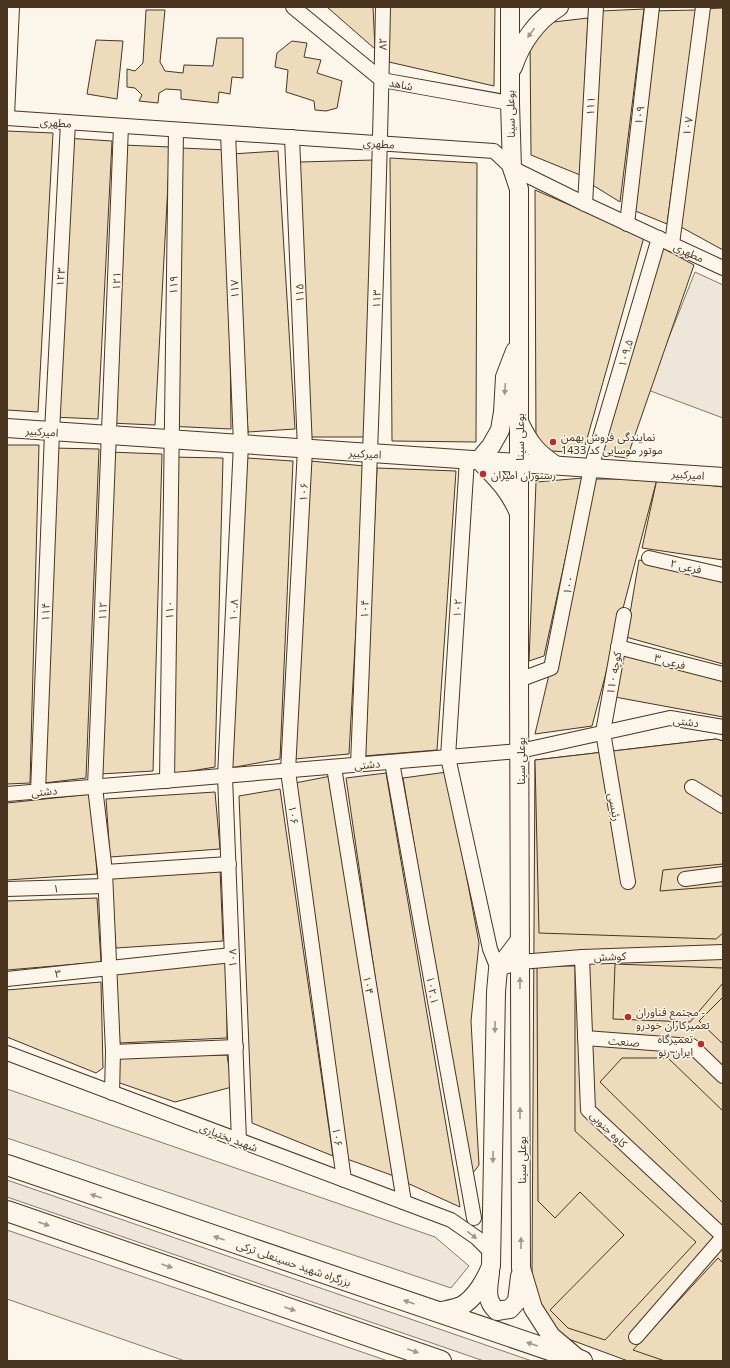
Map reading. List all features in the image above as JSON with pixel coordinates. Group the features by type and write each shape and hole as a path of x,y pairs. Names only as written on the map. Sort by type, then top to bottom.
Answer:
{"highway":[{"name":"بزرگراه شهید حسینعلی ترکی","path":"7,1165 580,1360"},
{"path":"7,1211 441,1361"}],"main road":[{"name":"بوعلی سینا","path":"514,7 510,103 512,168 519,189 521,1268 533,1308 550,1336 580,1360"},
{"path":"510,75 516,58 526,40 539,22 558,7"},
{"path":"519,339 506,377 500,430 491,446 473,460 499,480 511,495 519,514"},
{"path":"519,421 528,439 540,455 555,465"},
{"name":"امیرکبیر","path":"7,428 723,477"},
{"path":"520,940 498,970 496,992 491,1259 488,1290 490,1305 497,1312 510,1310 518,1301 521,1268"},
{"path":"437,1312 462,1305 475,1294 487,1277 491,1259"}],"street":[{"path":"7,117 12,7"},
{"name":"شاهد","path":"293,7 382,80 510,103"},
{"name":"۸۲","path":"381,143 383,7"},
{"name":"۱۱۱","path":"585,204 596,7"},
{"name":"۱۰۹","path":"627,224 652,7"},
{"name":"۱۰۷","path":"672,244 703,7"},
{"name":"مطهری","path":"7,117 494,151 512,168 627,224 723,268"},
{"name":"۱۲۳","path":"52,432 68,122"},
{"name":"۱۲۱","path":"110,435 122,126"},
{"name":"۱۱۹","path":"171,440 176,130"},
{"name":"۱۱۷","path":"228,133 241,444"},
{"name":"۱۱۵","path":"292,137 305,449"},
{"name":"۱۱۳","path":"371,454 381,143"},
{"name":"۱۰۹.۵","path":"591,468 659,238"},
{"name":"۱۱۴","path":"38,792 52,432"},
{"name":"۱۱۲","path":"110,435 95,787 105,880 112,1052 112,1093"},
{"name":"۱۱۰","path":"167,781 171,440"},
{"name":"۱۰.۸","path":"225,776 241,444"},
{"name":"۱۰۶","path":"305,449 288,770 344,1180"},
{"name":"۱۰۴","path":"358,765 371,454"},
{"name":"۱۰۲","path":"473,460 448,757 490,949 498,970"},
{"name":"۱۰۰","path":"519,680 551,668 591,468"},
{"name":"فرعی ۲","path":"649,558 723,575"},
{"name":"کوچه ۱۱۰","path":"603,732 624,615"},
{"name":"فرعی ۳","path":"618,647 723,674"},
{"name":"دشتی","path":"7,794 520,751 670,718 723,727"},
{"name":"رئیسی","path":"603,732 628,882"},
{"name":"۱۰۲.۱","path":"392,762 474,1218"},
{"name":"۱۰۴","path":"334,767 404,1202"},
{"name":"۱۰۸","path":"225,776 240,1141"},
{"path":"692,787 723,806"},
{"name":"۱","path":"7,889 105,880 229,864"},
{"path":"685,879 723,874"},
{"name":"کوشش","path":"498,970 520,962 582,957 723,952"},
{"name":"۳","path":"7,979 232,955"},
{"name":"کاوه جنوبی","path":"582,957 588,1110 723,1237"},
{"name":"صنعت","path":"585,1038 692,1046 723,1076"},
{"path":"112,1052 236,1047"},
{"name":"شهید بختیاری","path":"7,1053 451,1220"},
{"path":"451,1220 474,1218 481,1215 492,1203"},
{"path":"451,1220 477,1238 491,1259"},
{"path":"636,1337 723,1237"}],"shaded area":[{"path":"695,272 723,285 723,418 648,390"},
{"path":"7,1089 435,1237 469,1266 451,1288 7,1138"},
{"path":"7,1180 532,1361 484,1361 7,1197"},
{"path":"7,1230 388,1361 185,1361 7,1299"}],"building":[{"path":"327,7 373,7 375,49"},
{"path":"388,7 495,7 494,86 389,62"},
{"path":"723,8 723,250 681,227 703,9"},
{"path":"644,9 620,202 591,184 601,11"},
{"path":"146,10 165,10 160,62 165,71 183,73 184,65 213,66 217,38 243,38 243,78 232,77 230,94 219,92 218,103 181,99 181,90 166,89 159,93 158,103 139,101 142,95 135,88 127,87 127,69 135,71 143,63"},
{"path":"696,10 667,224 633,210 652,11"},
{"path":"588,18 580,175 531,155 530,40 545,23"},
{"path":"96,40 123,41 117,99 87,94"},
{"path":"292,41 307,43 304,57 321,60 317,73 342,81 337,108 326,111 315,110 314,101 286,92 288,70 275,67 277,53"},
{"path":"7,131 53,133 38,412 7,410"},
{"path":"65,138 112,141 98,419 51,417"},
{"path":"123,145 170,147 155,425 109,423"},
{"path":"181,148 228,150 231,429 167,426"},
{"path":"278,151 295,429 248,432 232,154"},
{"path":"390,158 477,163 476,442 392,441"},
{"path":"374,160 366,437 305,437 300,162"},
{"path":"535,190 644,237 583,453 536,450"},
{"path":"657,245 694,265 627,458 595,454"},
{"path":"7,445 39,445 30,783 7,784"},
{"path":"52,448 99,449 86,778 44,783"},
{"path":"109,452 162,454 153,771 100,774"},
{"path":"171,457 223,458 215,767 173,774"},
{"path":"247,458 293,461 280,759 230,768"},
{"path":"310,461 365,466 349,754 295,759"},
{"path":"377,468 456,471 437,750 364,756"},
{"path":"583,478 544,656 529,661 536,482"},
{"path":"595,479 657,479 592,726 535,734"},
{"path":"657,479 723,487 723,560 642,548"},
{"path":"639,560 723,576 723,664 626,637"},
{"path":"624,654 723,681 723,717 615,697"},
{"name":"مجتمع فناوران - تعمیرکاران خودرو","path":"716,739 723,741 723,1361 628,1361 563,1337 548,1319 539,1300 532,1274 535,760"},
{"path":"716,739 723,741 723,864 663,870 660,891 723,886 723,933 716,939 539,933 535,760"},
{"path":"447,772 479,943 471,1021 479,1165 470,1177 403,778"},
{"path":"386,773 460,1207 405,1182 346,778"},
{"path":"331,776 394,1176 347,1159 295,783"},
{"path":"280,789 333,1156 252,1123 239,796"},
{"path":"215,792 220,849 110,857 106,799"},
{"path":"91,794 97,874 7,880 7,803"},
{"path":"220,869 223,941 116,948 110,877"},
{"path":"97,898 101,962 7,970 7,901"},
{"path":"227,962 227,1038 119,1043 115,971"},
{"path":"615,964 723,968 723,983 690,1022 613,1019"},
{"path":"537,966 575,966 575,1131 696,1242 605,1340 568,1328 550,1310 624,1235 580,1192 555,1218 538,1201"},
{"path":"101,982 103,1068 96,1073 7,1037 7,990"},
{"path":"723,997 723,1044 699,1021"},
{"path":"227,1055 232,1087 175,1102 117,1082 117,1057"},
{"path":"622,1058 668,1058 723,1111 723,1203 600,1082"},
{"path":"718,1258 723,1263 723,1361 665,1361 633,1350"}],"place":[{"name":"نمایندگی فروش بهمن موتور موسایی کد 1433","path":"553,442"},
{"name":"رستوران امیران","path":"483,474"},
{"name":"مجتمع فناوران - تعمیرکاران خودرو","path":"628,1017"},
{"name":"تعمیرگاه ایران رنو","path":"701,1044"}]}
